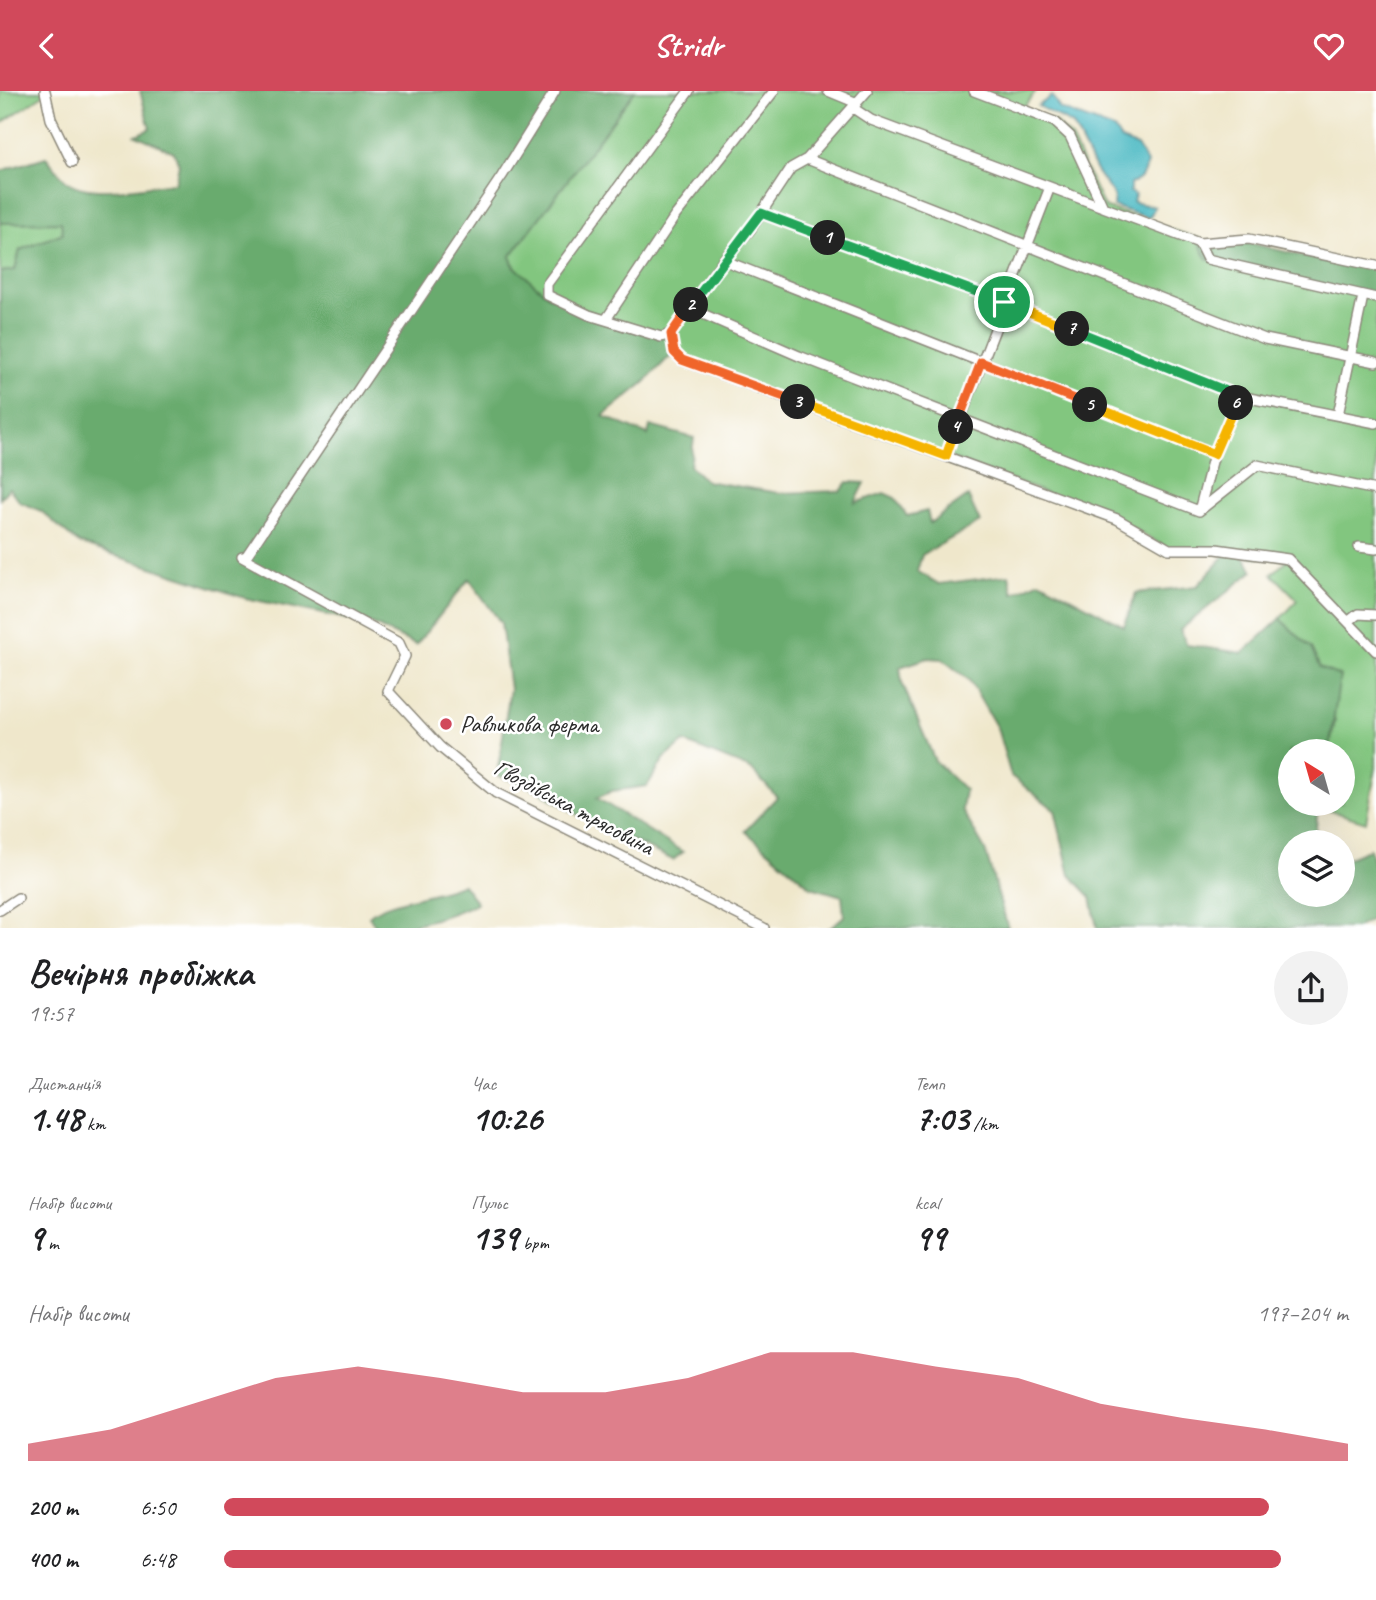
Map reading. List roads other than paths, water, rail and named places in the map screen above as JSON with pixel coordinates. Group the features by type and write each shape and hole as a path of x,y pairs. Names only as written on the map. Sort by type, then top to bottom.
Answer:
{"street":[{"path":"45,91 51,119 72,162"},
{"name":"Гвоздівська трясовина","path":"555,91 502,176 244,558 399,643 405,656 388,691 440,747 496,793 764,928"},
{"path":"689,91 547,284 547,295 589,315 607,318 638,331 661,337 671,334 723,260 750,230 791,168 807,159 867,91"},
{"path":"607,318 675,216 774,91"},
{"path":"828,91 855,105 870,120 1199,243 1249,239 1376,266"},
{"path":"974,91 1055,122 1070,136 1104,207"},
{"path":"807,159 1265,339 1376,362"},
{"path":"946,456 958,419 1050,187"},
{"path":"761,213 1004,302 1239,396 1376,423"},
{"path":"1199,243 1208,260 1376,298"},
{"path":"723,260 1214,454"},
{"path":"1338,415 1363,296"},
{"path":"689,308 799,356 1199,511"},
{"path":"671,334 674,352 682,360 1117,520 1169,549 1216,549 1288,559 1376,651"},
{"path":"1199,511 1214,454 1239,396"},
{"path":"1199,511 1256,465 1376,490"},
{"path":"1359,547 1376,549"},
{"path":"1349,621 1358,614 1376,615"},
{"path":"0,910 18,898"}],"water":[{"path":"1052,96 1060,109 1114,129 1121,140 1137,146 1147,163 1142,176 1130,184 1130,192 1135,195 1133,202 1155,207 1149,218 1113,206 1114,196 1096,171 1073,125 1038,106"}],"place":[{"name":"Равликова ферма","path":"446,724"}]}
